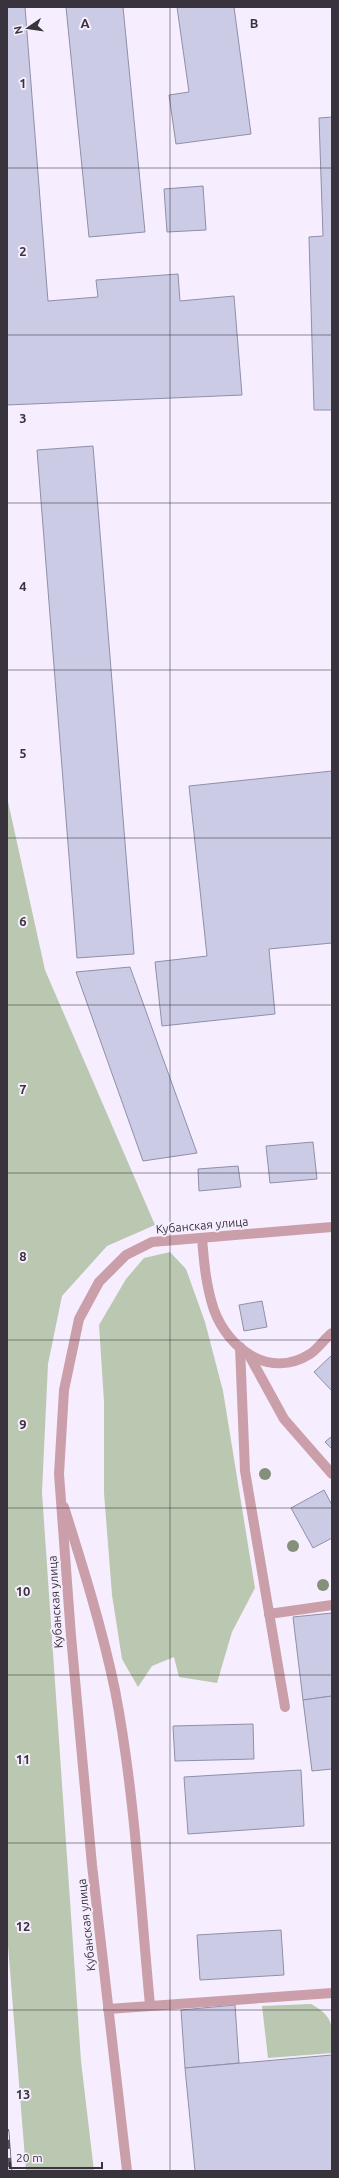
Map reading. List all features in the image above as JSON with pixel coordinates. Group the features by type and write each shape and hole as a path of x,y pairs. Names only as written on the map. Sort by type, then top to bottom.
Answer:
{"street":[{"name":"Кубанская улица","path":"127,2171 92,1865 71,1644 59,1474 64,1390 79,1319 99,1282 126,1255 152,1242 332,1227"},
{"path":"202,1238 204,1274 215,1311 228,1334 250,1357 284,1419 332,1474"},
{"path":"250,1357 268,1364 289,1363 311,1354 332,1333"},
{"path":"240,1347 245,1471 285,1707"},
{"path":"61,1498 94,1602 115,1690 127,1763 150,2006"},
{"path":"269,1614 332,1604"},
{"path":"108,2009 332,1993"}],"green space":[{"path":"7,797 45,970 155,1225 107,1246 62,1296 48,1364 42,1492 81,2061 94,2171 26,2171 7,1933"},
{"path":"170,1252 186,1269 205,1322 223,1391 255,1588 232,1632 217,1683 179,1677 174,1657 152,1666 138,1687 122,1659 112,1595 104,1493 104,1402 99,1325 126,1279 144,1258"},
{"path":"311,2004 325,2014 329,2019 332,2030 332,2053 268,2058 262,2006"}],"building":[{"path":"7,7 25,7 48,301 98,297 96,280 178,274 180,301 234,296 242,395 7,405"},
{"path":"66,7 123,7 145,232 89,237"},
{"path":"177,7 234,7 251,134 176,144 169,95 189,92"},
{"path":"332,117 332,410 314,410 309,237 323,236 319,118"},
{"path":"203,186 206,230 167,232 164,189"},
{"path":"93,446 134,954 77,958 37,450"},
{"path":"332,771 332,943 269,949 275,1014 162,1026 155,962 207,956 189,786"},
{"path":"130,967 197,1153 143,1161 76,972"},
{"path":"313,1142 317,1179 270,1183 266,1146"},
{"path":"238,1166 241,1187 199,1191 198,1169"},
{"path":"262,1301 267,1327 244,1331 239,1305"},
{"path":"332,1355 332,1391 314,1372"},
{"path":"332,1436 332,1449 325,1442"},
{"path":"324,1490 332,1505 332,1538 313,1548 291,1508"},
{"path":"332,1613 332,1696 303,1700 293,1617"},
{"path":"332,1696 332,1769 312,1771 303,1700"},
{"path":"253,1724 254,1759 175,1761 173,1726"},
{"path":"301,1770 304,1826 188,1834 184,1777"},
{"path":"281,1930 284,1975 200,1980 197,1935"},
{"path":"235,2005 239,2063 185,2068 181,2010"},
{"path":"332,2055 332,2171 195,2171 185,2068"}],"railway":[{"path":"7,2131 10,2171"}]}
